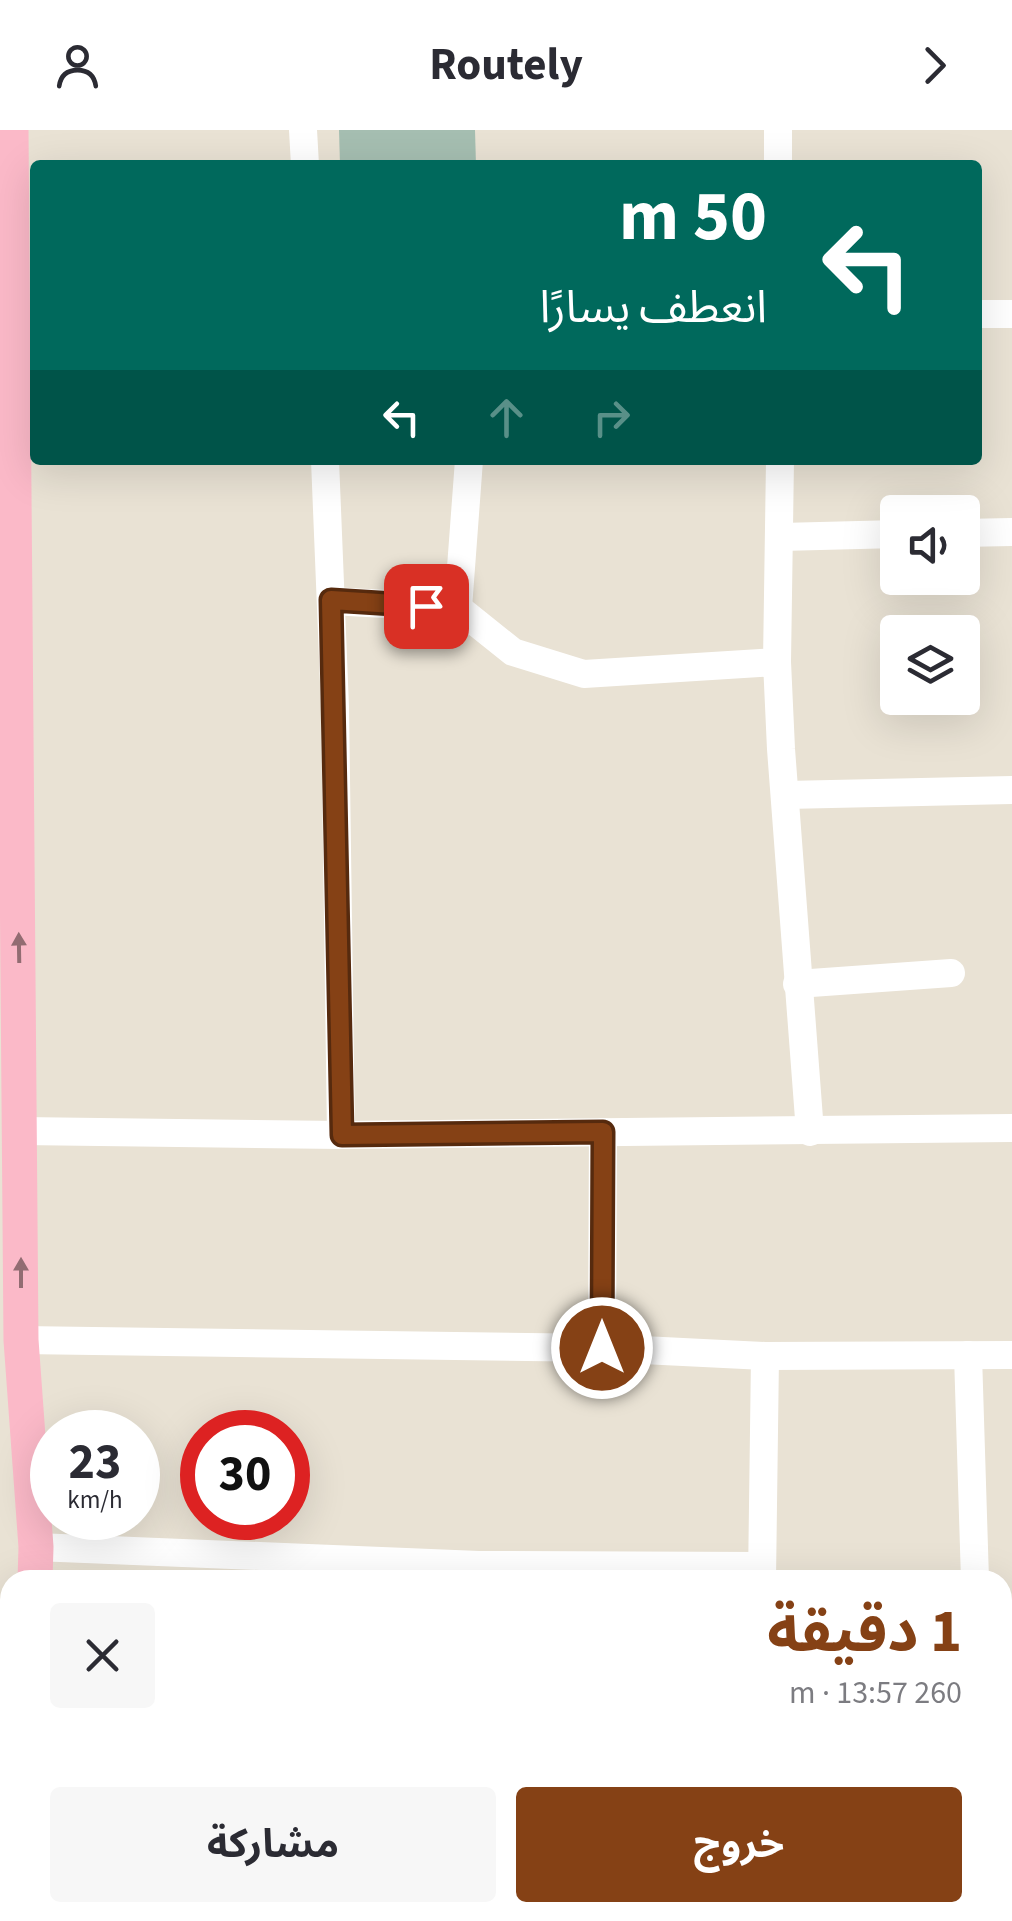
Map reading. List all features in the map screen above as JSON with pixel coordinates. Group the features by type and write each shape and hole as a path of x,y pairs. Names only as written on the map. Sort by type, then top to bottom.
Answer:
{"main road":[{"path":"11,130 21,1340 35,1563"}],"street":[{"path":"303,130 305,160"},
{"path":"778,130 778,160"},
{"path":"982,314 1012,314"},
{"path":"324,465 331,600 342,1135"},
{"path":"458,608 469,465"},
{"path":"780,465 777,662 810,1132"},
{"path":"980,533 1012,532"},
{"path":"780,537 880,534"},
{"path":"331,600 458,608 512,652 584,674 777,662"},
{"path":"786,794 1012,790"},
{"path":"797,984 951,973"},
{"path":"21,1131 342,1135 1012,1128"},
{"path":"602,1348 603,1132"},
{"path":"21,1340 602,1348 765,1356 1012,1355"},
{"path":"762,1570 765,1356"},
{"path":"968,1356 974,1570"},
{"path":"35,1563 356,1570"}],"green space":[{"path":"339,130 475,130 476,160 340,160"}],"route":[{"path":"426,606 331,600 342,1135 603,1132 602,1348"}]}
